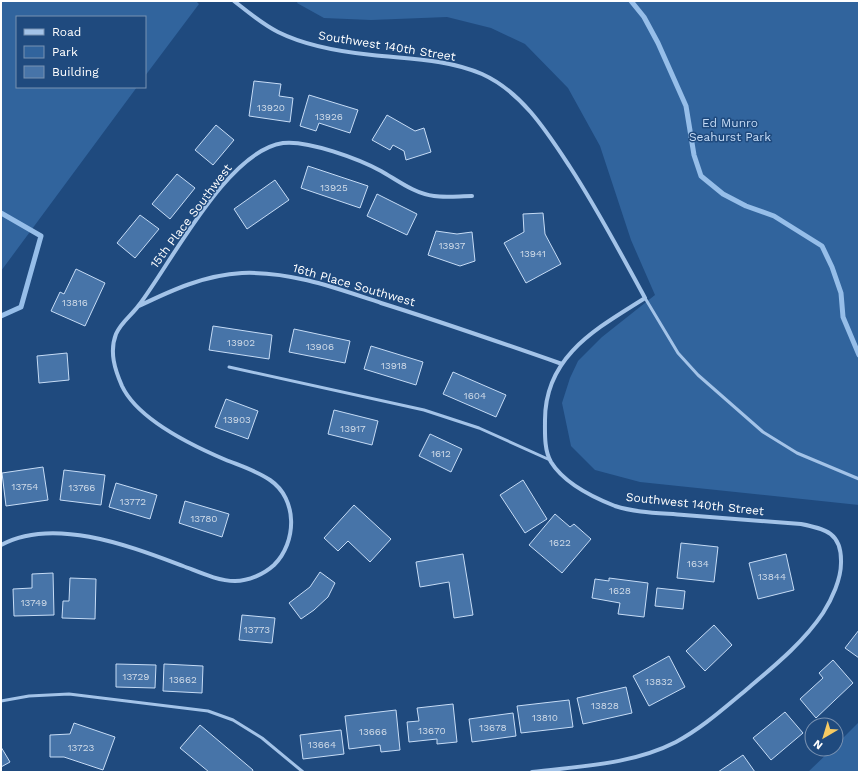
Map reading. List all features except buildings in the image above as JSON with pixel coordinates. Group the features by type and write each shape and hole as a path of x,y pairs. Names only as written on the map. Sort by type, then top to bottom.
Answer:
{"street":[{"name":"Southwest 140th Street","path":"234,1 278,32 304,42 371,55 410,58 444,63 482,74 505,88 520,101 540,123 558,149 594,205 645,298 585,337 562,364 550,390 545,412 545,437 550,460 560,474 592,496 616,506 645,512 801,524 820,528 832,534 838,543 841,554 841,568 834,592 823,613 799,642 775,665 701,727 656,751 631,758 606,764 532,772"},
{"name":"15th Place Southwest","path":"139,306 176,248 232,174 250,158 266,147 285,143 311,145 365,162 412,189 433,196 472,196"},
{"name":"16th Place Southwest","path":"139,306 175,289 205,279 242,273 279,274 343,290 456,326 562,364"},
{"path":"1,545 10,540 38,534 72,534 109,541 212,576 234,581 248,579 264,573 283,554 289,541 292,525 290,508 283,492 275,484 256,472 173,435 143,412 124,390 113,362 113,347 116,334 125,320 139,306"}],"lane":[{"name":"Southwest 140th Street","path":"645,298 653,314 678,353 698,375 763,432 797,453 859,479"},
{"path":"229,368 424,410 479,428 550,460"},
{"path":"1,701 29,696 69,694 208,710 233,720 262,738 303,772"}],"green space":[{"path":"1,1 196,1 199,4 146,75 146,16 16,16 16,88 136,88 1,271"},
{"name":"Ed Munro Seahurst Park","path":"298,1 859,1 859,505 640,482 595,470 571,446 562,403 570,378 578,361 602,337 655,295 631,240 600,146 568,88 525,44 491,28 447,17 371,20 324,18 297,3"},
{"path":"859,722 859,772 808,772 824,757 844,757 844,737"}],"waterway":[{"path":"631,1 644,17 658,43 686,106 694,155 701,176 723,194 746,206 774,216 822,246 832,267 841,293 843,317 859,355"},
{"path":"1,213 41,236 21,307 1,316"}]}
